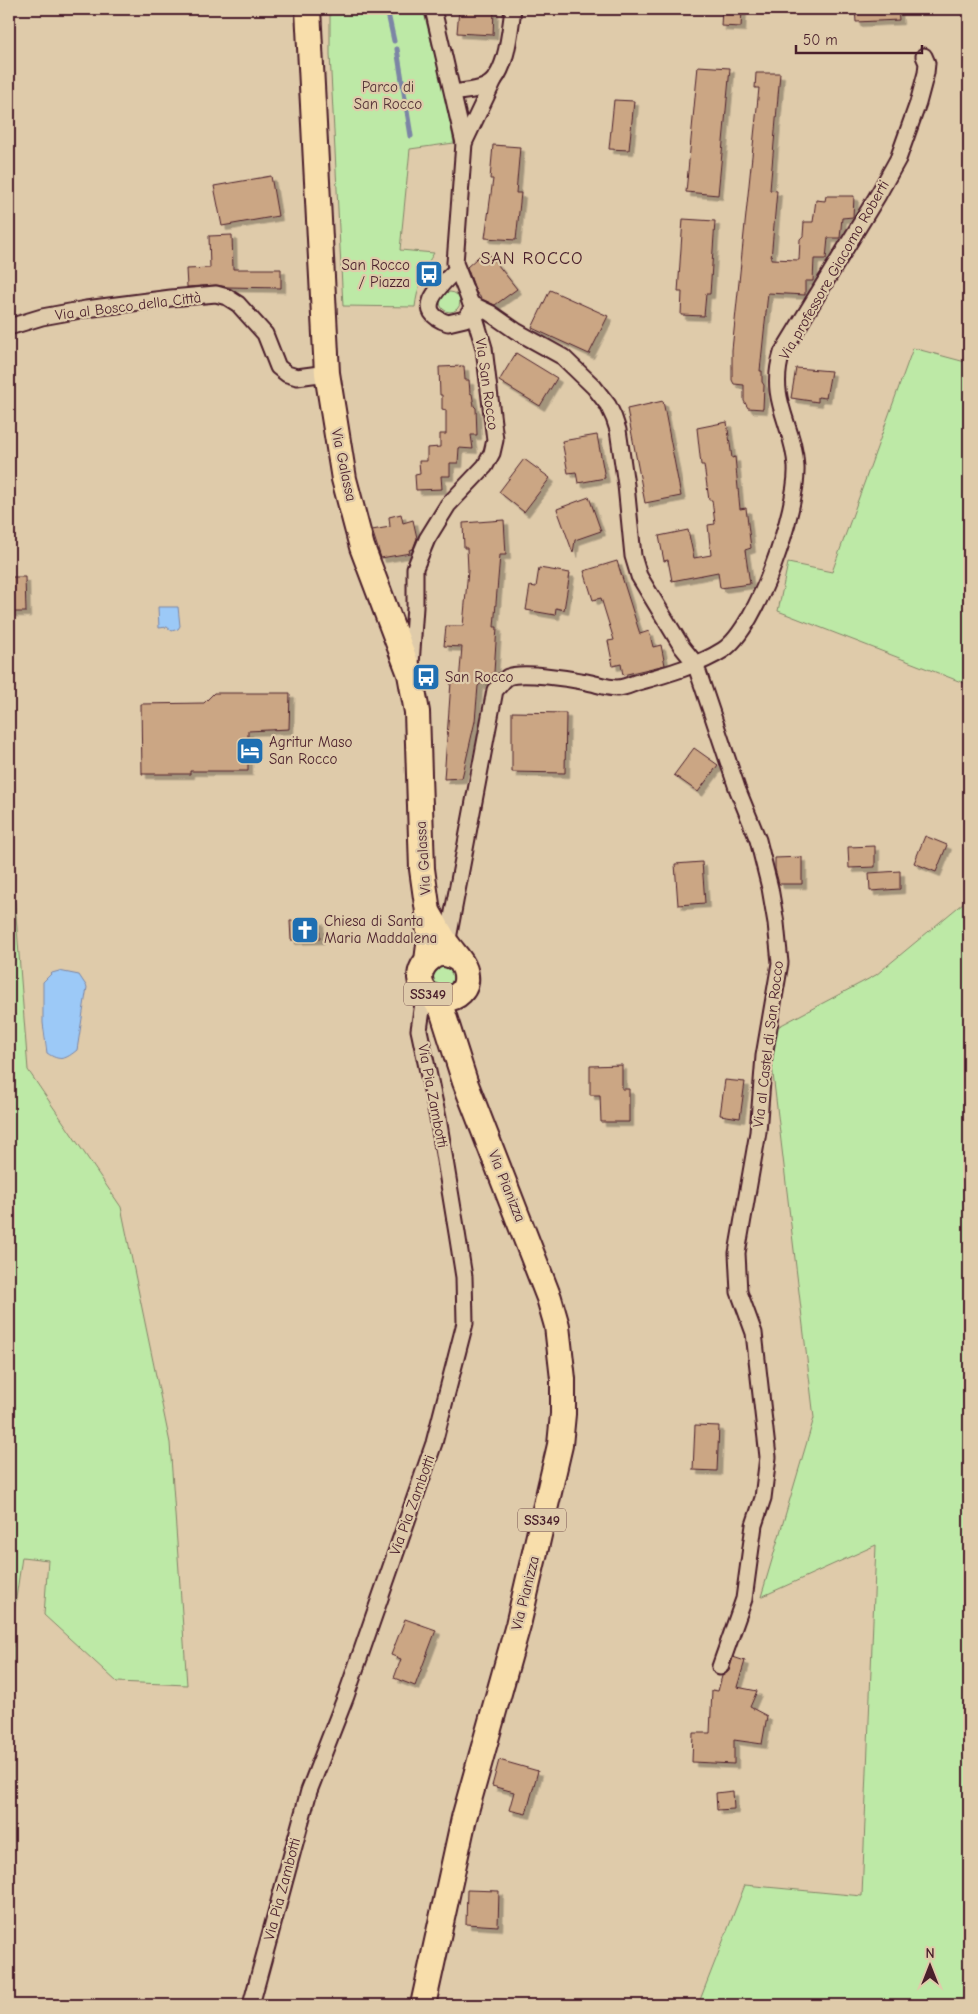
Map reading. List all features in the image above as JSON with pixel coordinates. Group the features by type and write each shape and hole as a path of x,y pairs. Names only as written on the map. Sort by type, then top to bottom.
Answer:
{"main road":[{"name":"Via Galassa","path":"308,9 327,373 344,479 362,547 410,674 417,712 422,869 429,945 426,961"},
{"name":"Via Galassa","path":"427,909 453,952"},
{"name":"SS349","path":"426,961 438,954 453,952"},
{"name":"Via Pianizza","path":"453,952 466,973 466,980 460,993 456,1010 453,1041"},
{"name":"Via Pianizza","path":"423,2005 464,1818 518,1625 560,1445 563,1414 561,1356 557,1326 549,1298 466,1082 442,1010 420,981 422,967 426,961"},
{"name":"SS349","path":"430,995 447,1000 460,993"}],"street":[{"name":"Via San Rocco","path":"410,674 415,607 415,568 427,539 448,505 485,466 492,453 495,440 484,348 454,255 464,143 433,9"},
{"path":"464,143 500,70 506,51 513,9"},
{"name":"Via professore Giacomo Roberti","path":"453,952 455,896 495,690 508,677 524,675 561,678 618,688 695,663 724,649 738,637 764,593 788,516 796,479 794,452 780,406 777,388 778,364 782,353 898,159 918,103 926,73 927,63 924,56"},
{"path":"453,93 485,87 494,80"},
{"name":"Via San Rocco","path":"457,269 435,291 432,297 432,310 437,318 448,323 465,319 472,307"},
{"name":"Via al Bosco della Città","path":"9,327 42,317 86,309 216,294 227,297 238,304 266,334 278,367 287,374 297,377 327,373"},
{"name":"Via al Castel di San Rocco","path":"472,307 490,313 563,357 594,387 608,405 618,430 633,556 639,576 682,647 695,663 737,788 758,840 775,914 780,963 764,1056 758,1132 738,1253 739,1292 754,1333 768,1457 763,1498 754,1525 744,1599 720,1667"},
{"path":"427,909 455,896"},
{"name":"Via Pia Zambotti","path":"251,2005 308,1792 346,1696 434,1443 466,1323 464,1277 457,1233 438,1118 419,1030 423,1003 430,995"}],"green space":[{"name":"Parco di San Rocco","path":"330,9 423,9 444,91 454,143 410,149 400,250 434,253 427,265 417,293 415,307 343,306 330,54"},
{"path":"450,292 457,295 460,302 457,309 450,312 443,309 440,302 443,295"},
{"path":"913,348 969,363 969,685 778,611 788,563 832,572"},
{"path":"9,881 15,903 28,1070 121,1207 170,1443 187,1685 117,1682 44,1615 48,1560 22,1557 14,1612 12,1869 9,1879"},
{"path":"969,898 969,2005 698,2005 745,1885 862,1896 876,1545 761,1597 814,1418 768,1032 876,975"},
{"path":"445,963 457,975 452,988 434,988 431,971"}],"water":[{"path":"158,607 178,607 180,626 178,629 172,631 167,627 159,628"},
{"path":"59,971 79,975 87,987 77,1050 70,1056 63,1058 56,1058 47,1053 43,1023 43,982 52,973"}],"building":[{"path":"459,9 494,9 493,35 457,33"},
{"path":"722,9 742,9 741,27 721,26"},
{"path":"855,9 898,9 899,20 856,22"},
{"path":"698,66 730,68 718,195 686,192"},
{"path":"756,73 780,73 770,190 777,191 771,259 799,260 800,239 803,236 804,222 813,222 816,200 825,201 826,196 854,196 853,217 842,218 840,238 828,238 826,259 814,259 813,281 805,281 805,295 768,293 760,371 762,371 762,382 764,385 763,409 748,408 744,401 744,385 734,384 732,380 732,350 759,88 755,88"},
{"path":"614,100 634,101 629,150 609,149"},
{"path":"493,145 520,147 516,193 521,193 516,240 485,238 493,179 490,179"},
{"path":"271,176 278,216 222,226 214,186"},
{"path":"683,219 715,221 710,294 706,294 704,316 681,315 682,292 678,292"},
{"path":"232,235 233,269 281,269 281,288 216,285 187,287 186,269 210,268 209,236"},
{"path":"486,250 517,289 495,305 482,299 476,292 467,267"},
{"path":"550,290 608,316 589,354 532,328"},
{"path":"516,353 557,378 540,406 499,381"},
{"path":"464,366 465,380 469,380 470,393 476,408 477,435 471,435 473,449 459,448 458,463 450,463 450,476 441,476 442,489 416,490 415,475 420,474 419,461 427,461 427,448 440,447 440,434 446,434 446,410 442,409 439,367"},
{"path":"796,368 831,371 826,398 818,397 818,402 791,398"},
{"path":"663,401 681,496 645,503 627,409"},
{"path":"727,422 732,458 735,457 740,509 746,508 751,548 745,550 750,584 720,588 718,572 672,581 668,560 664,561 659,536 688,530 694,558 711,555 708,525 715,524 704,465 701,465 697,428"},
{"path":"597,435 605,478 578,483 576,472 568,473 562,441"},
{"path":"524,459 550,478 524,512 499,492"},
{"path":"589,497 601,531 575,540 573,553 557,509"},
{"path":"401,514 403,523 413,520 417,538 413,549 409,550 410,553 381,558 372,530 390,527 389,517"},
{"path":"504,520 506,555 500,555 494,627 497,627 494,672 478,686 475,721 462,778 444,779 451,682 459,682 462,647 444,646 446,626 463,626 468,570 467,548 464,548 463,523"},
{"path":"617,561 640,634 649,631 653,647 661,645 665,665 623,675 621,664 613,666 608,641 614,640 601,598 593,600 584,571"},
{"path":"539,568 570,573 564,610 556,608 555,615 526,610 530,586 536,587"},
{"path":"9,577 25,577 26,612 9,612"},
{"path":"214,693 290,693 289,729 248,731 248,771 190,771 190,774 142,774 141,704 204,703"},
{"path":"512,712 566,713 565,773 512,772"},
{"path":"694,748 718,765 698,792 674,775"},
{"path":"925,836 947,845 936,872 914,863"},
{"path":"875,846 875,867 849,868 848,847"},
{"path":"802,857 802,884 779,884 775,869 775,858"},
{"path":"702,862 705,903 678,905 675,864"},
{"path":"900,871 900,889 870,891 869,873"},
{"name":"Chiesa di Santa Maria Maddalena","path":"319,920 320,939 291,940 290,921"},
{"path":"622,1065 622,1089 629,1089 629,1122 601,1122 600,1095 590,1095 590,1066"},
{"path":"725,1080 745,1082 740,1118 720,1115"},
{"path":"695,1425 719,1426 717,1471 693,1470"},
{"path":"405,1619 436,1630 415,1686 394,1678 401,1659 391,1655"},
{"path":"733,1657 745,1661 737,1687 757,1691 750,1707 767,1716 762,1744 734,1740 734,1764 692,1762 693,1733 710,1733 712,1690 718,1691 722,1676 729,1671"},
{"path":"499,1760 538,1771 526,1814 509,1810 514,1792 492,1786"},
{"path":"733,1791 734,1809 717,1810 716,1793"},
{"path":"467,1890 499,1891 498,1926 466,1924"}],"waterway":[{"path":"387,9 394,41"},
{"path":"397,49 411,136"}],"place":[{"name":"San Rocco / Piazza","path":"429,274"},
{"name":"San Rocco","path":"426,677"},
{"name":"Agritur Maso San Rocco","path":"250,751"},
{"name":"Chiesa di Santa Maria Maddalena","path":"305,930"}],"district":[{"name":"SAN ROCCO","path":"532,258"}]}
